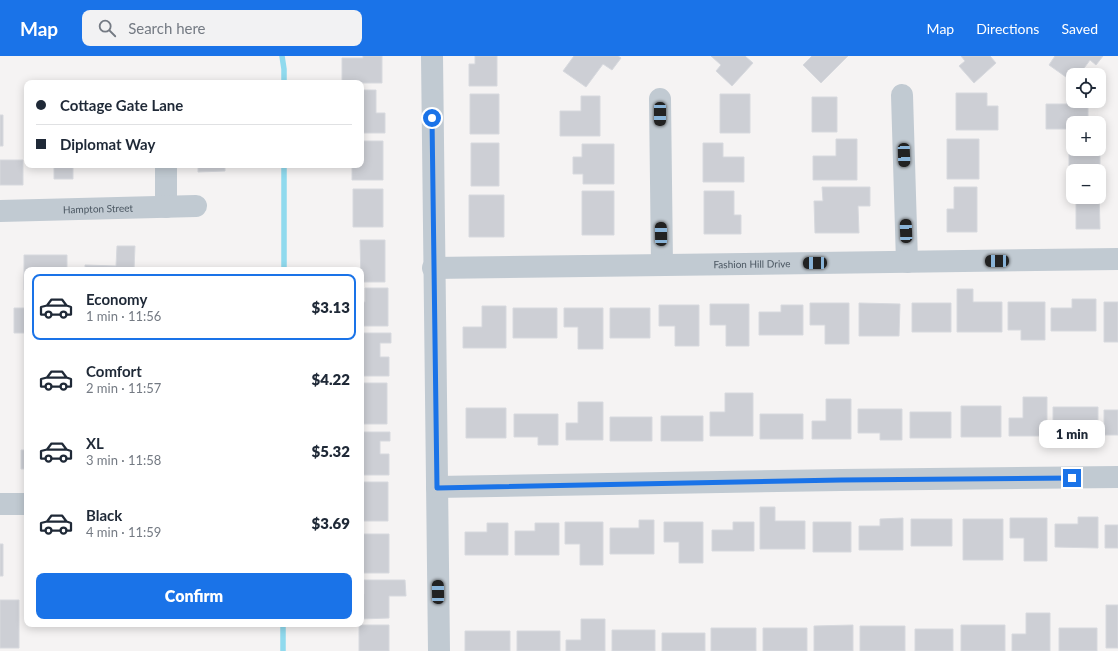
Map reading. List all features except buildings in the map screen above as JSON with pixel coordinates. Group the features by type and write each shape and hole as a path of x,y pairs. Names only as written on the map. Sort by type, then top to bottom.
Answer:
{"street":[{"path":"432,56 433,268 439,651"},
{"path":"902,95 906,262"},
{"path":"660,99 662,265"},
{"path":"166,168 166,207"},
{"name":"Hampton Street","path":"0,212 196,206"},
{"name":"Fashion Hill Drive","path":"433,268 1118,259"},
{"path":"437,488 841,480 1118,477"},
{"path":"0,504 24,504"}],"waterway":[{"path":"282,56 284,80"},
{"path":"284,168 284,267"},
{"path":"283,627 283,651"}],"route":[{"path":"432,118 437,488 841,480 1072,478"}]}
